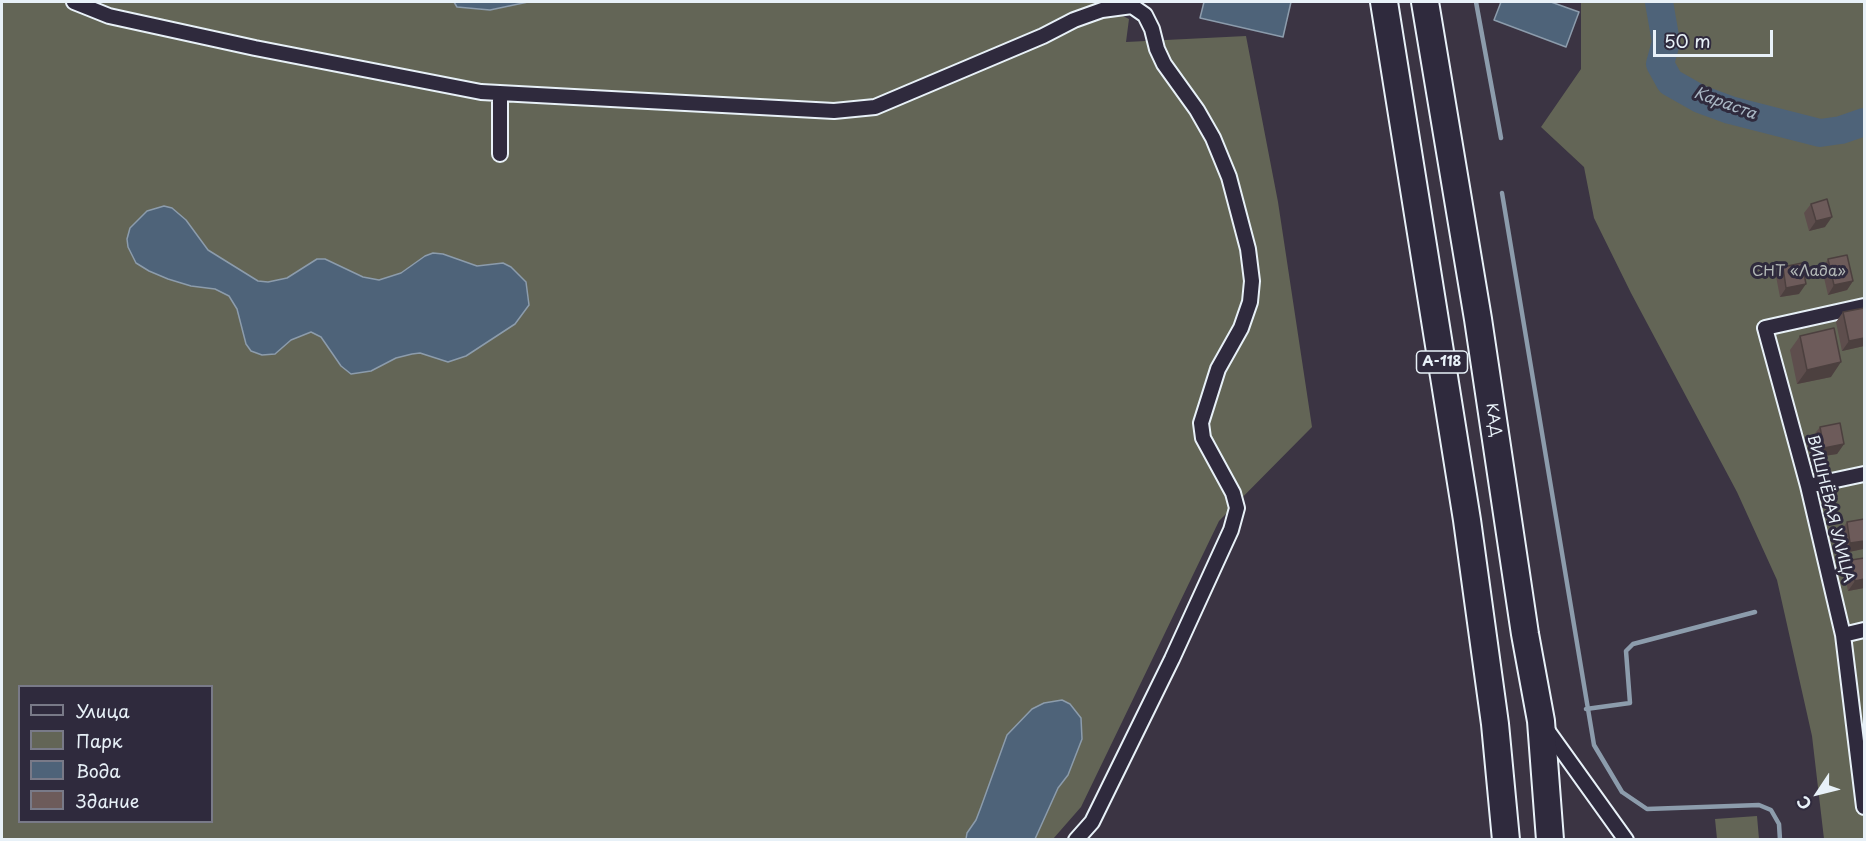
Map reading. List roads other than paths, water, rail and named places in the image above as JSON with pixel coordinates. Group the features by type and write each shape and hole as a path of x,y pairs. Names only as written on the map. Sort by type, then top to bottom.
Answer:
{"highway":[{"name":"А-118","path":"1384,2 1467,520 1496,724 1506,840"},
{"name":"КАД","path":"1425,2 1478,319 1525,634 1541,721 1550,840"}],"street":[{"path":"74,2 109,16 481,92 834,111 874,107 1102,10 1132,6 1145,15 1164,64 1197,110 1213,138 1228,177 1248,249 1252,281 1250,302 1241,328 1218,369 1201,423 1203,438 1233,493 1237,508 1232,530 1167,669 1092,822 1076,840"},
{"path":"500,93 500,154"},
{"name":"ВИШНЁВАЯ УЛИЦА","path":"1864,306 1765,328 1808,486 1843,634 1864,807"},
{"path":"1808,486 1864,474"},
{"path":"1843,634 1864,630"},
{"path":"1541,721 1626,840"}],"water":[{"path":"454,2 528,2 490,10 457,7"},
{"path":"1204,2 1291,2 1283,37 1200,18"},
{"path":"1501,2 1551,2 1579,12 1566,47 1494,20"},
{"path":"164,206 172,208 186,220 208,250 258,281 268,282 287,278 317,259 325,259 363,277 379,280 401,273 433,253 443,254 477,266 503,263 511,267 526,282 529,305 515,324 466,356 448,362 420,353 396,358 371,371 351,374 341,366 321,337 311,332 291,340 275,354 262,355 251,351 246,344 237,309 229,296 215,289 191,286 168,279 136,263 128,247 127,239 130,228 147,211"},
{"path":"1062,700 1070,704 1081,718 1082,739 1068,775 1058,788 1035,839 966,839 967,833 976,820 1007,735 1032,709 1044,703"}],"waterway":[{"path":"1476,2 1501,138"},
{"name":"Караста","path":"1659,2 1666,42 1660,64 1670,82 1700,99 1730,110 1820,133 1841,130 1864,122"},
{"path":"1502,193 1594,745 1622,792 1647,809 1759,805 1771,810 1779,824 1780,840"},
{"path":"1586,709 1630,703 1626,651 1633,644 1755,612"}],"park label":[{"name":"СНТ «Лада»","path":"1799,272"}]}
